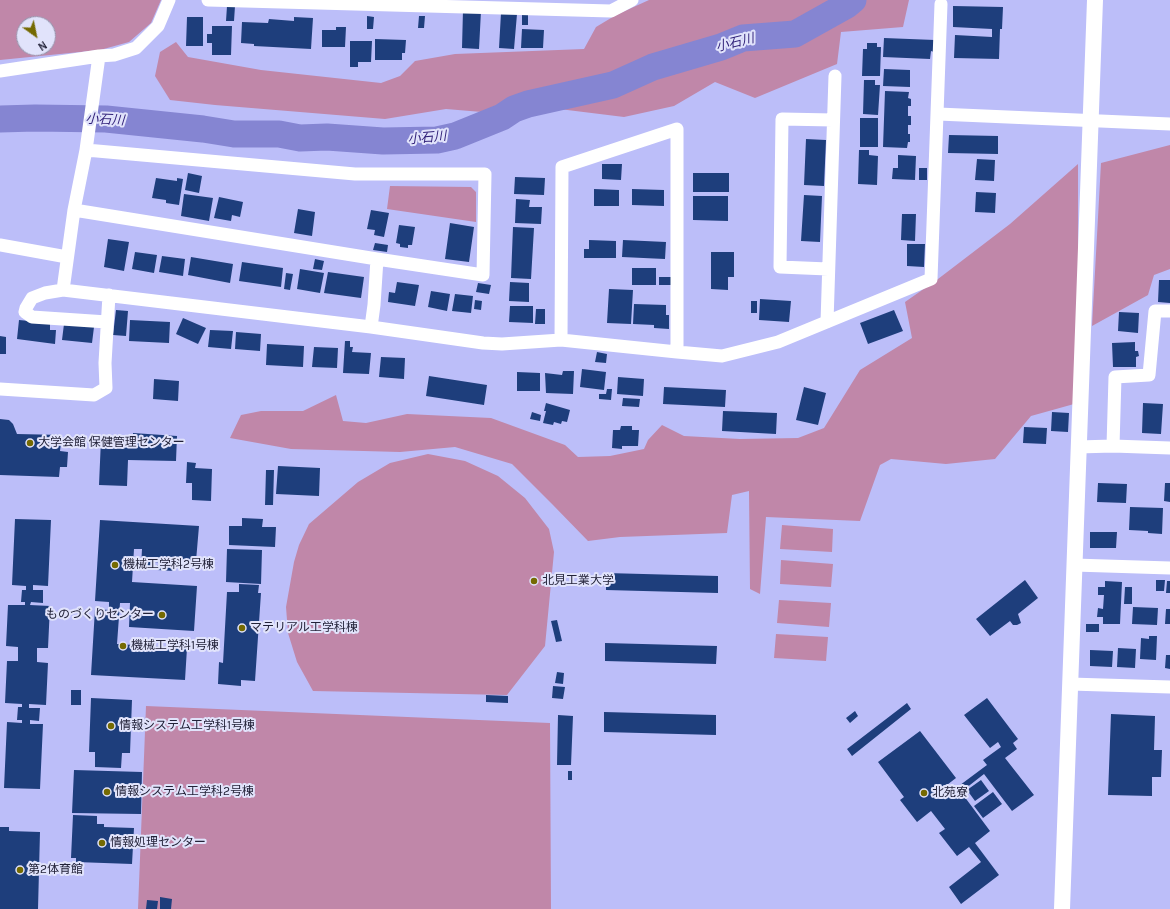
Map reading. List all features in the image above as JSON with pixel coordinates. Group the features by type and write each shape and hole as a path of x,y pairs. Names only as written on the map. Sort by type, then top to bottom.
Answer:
{"street":[{"path":"0,71 114,55 136,48 158,26 169,0"},
{"path":"208,0 611,11 632,0"},
{"path":"1062,909 1095,0"},
{"path":"107,322 32,317 25,312 32,298 45,293 63,290 373,316 483,343 502,344 561,340 722,356 778,342 930,279 942,4"},
{"path":"63,290 74,210 86,150 99,56"},
{"path":"827,322 835,76"},
{"path":"938,114 1170,124"},
{"path":"828,269 780,267 782,119 833,120"},
{"path":"561,340 562,167 677,129 677,352"},
{"path":"74,210 483,275 485,174 354,174 86,150"},
{"path":"0,244 67,257"},
{"path":"373,316 377,259"},
{"path":"0,389 94,395 106,388 105,363 109,295"},
{"path":"1113,446 1115,377 1149,375 1155,311 1170,311"},
{"path":"1078,447 1113,446 1170,448"},
{"path":"1074,565 1170,568"},
{"path":"1070,684 1170,687"}],"shaded area":[{"path":"0,0 161,0 151,23 129,42 100,50 56,54 56,16 16,16 16,56 40,56 0,60"},
{"path":"649,0 909,0 903,27 841,32 837,64 755,98 715,82 674,106 624,117 543,107 494,113 446,109 385,119 215,105 170,100 155,76 160,52 176,42 188,57 261,70 381,83 400,76 415,61 455,54 584,49 596,27 616,15"},
{"path":"1170,145 1170,269 1154,275 1148,295 1092,326 1101,163"},
{"path":"1078,164 1078,334 1074,404 1031,416 995,459 946,464 891,459 880,465 860,521 766,517 760,594 750,589 749,491 732,495 727,533 620,537 588,541 512,464 455,447 400,452 291,449 230,438 241,415 261,411 303,411 336,395 343,421 366,423 407,414 491,418 565,445 578,457 610,456 644,449 648,440 662,425 684,436 740,439 798,438 824,428 860,370 912,338 905,302 938,279 1010,224"},
{"path":"390,186 471,187 476,192 476,222 387,209"},
{"path":"428,454 465,461 498,476 525,498 549,529 554,552 545,646 507,695 313,691 297,662 288,633 286,607 294,562 299,545 309,524 358,482 390,463"},
{"path":"782,525 833,529 832,552 780,549"},
{"path":"781,560 833,564 831,587 780,584"},
{"path":"779,600 831,603 829,627 777,623"},
{"path":"776,634 828,637 826,661 774,658"},
{"path":"146,706 550,723 551,909 138,909"}],"building":[{"path":"227,6 235,6 234,21 226,21"},
{"path":"953,6 1003,7 1002,29 1000,29 999,59 954,58 955,35 992,37 992,29 953,27"},
{"path":"463,10 481,11 479,49 462,48"},
{"path":"501,13 517,14 514,49 499,48"},
{"path":"522,14 528,14 528,25 522,25"},
{"path":"367,16 374,17 373,29 367,29"},
{"path":"419,16 425,16 424,28 418,28"},
{"path":"187,17 203,17 203,46 186,46"},
{"path":"294,17 313,18 311,49 254,46 254,44 241,43 242,22 268,23 269,19 294,21"},
{"path":"212,26 232,26 231,55 212,55 212,43 207,43 207,34 212,34"},
{"path":"336,27 346,27 345,47 322,47 322,30 336,30"},
{"path":"522,29 544,30 543,48 521,48"},
{"path":"884,38 935,40 934,52 931,51 930,59 883,57"},
{"path":"375,39 406,40 405,53 402,53 402,60 375,60"},
{"path":"350,41 372,41 371,62 358,62 358,67 350,67"},
{"path":"867,43 877,43 877,47 881,47 880,76 862,76 863,49 867,49"},
{"path":"884,69 910,70 910,87 883,86"},
{"path":"864,80 875,80 875,85 880,85 878,115 863,114"},
{"path":"885,91 909,92 908,98 911,99 911,106 908,106 908,116 911,116 911,125 908,125 910,142 908,142 907,148 883,147"},
{"path":"860,118 878,118 878,147 860,147"},
{"path":"949,135 998,136 998,154 948,153"},
{"path":"806,139 826,140 824,186 804,185"},
{"path":"859,150 869,150 869,155 878,156 877,185 858,184"},
{"path":"898,155 916,156 915,180 892,179 893,168 898,168"},
{"path":"977,159 995,160 994,181 975,180"},
{"path":"602,164 622,164 621,180 602,179"},
{"path":"919,168 927,168 927,180 919,180"},
{"path":"188,173 202,176 199,193 185,190"},
{"path":"693,173 729,173 729,192 693,192"},
{"path":"515,177 545,178 544,195 514,194"},
{"path":"156,178 177,181 177,178 183,179 179,205 166,203 166,200 152,198"},
{"path":"594,189 619,190 619,206 594,206"},
{"path":"632,189 664,190 664,206 632,205"},
{"path":"976,192 996,193 995,213 975,212"},
{"path":"184,194 213,198 209,221 181,216"},
{"path":"804,195 822,196 820,242 801,241"},
{"path":"693,196 728,196 728,221 693,220"},
{"path":"219,197 243,202 240,217 232,215 231,221 214,218"},
{"path":"516,199 530,200 529,207 542,207 541,224 515,223"},
{"path":"298,209 315,212 312,236 294,233"},
{"path":"371,210 389,213 384,237 374,235 375,230 367,229"},
{"path":"902,214 916,214 915,241 901,240"},
{"path":"450,223 474,227 469,262 445,259"},
{"path":"399,225 415,227 412,245 408,245 408,248 400,247 400,244 396,243"},
{"path":"513,227 534,228 531,279 511,278"},
{"path":"108,239 129,242 124,271 104,267"},
{"path":"589,240 616,241 616,258 584,258 584,249 589,249"},
{"path":"623,240 666,242 665,259 622,257"},
{"path":"375,243 388,245 387,252 373,250"},
{"path":"907,244 925,244 924,267 907,266"},
{"path":"135,252 157,255 154,273 132,269"},
{"path":"711,252 734,252 734,277 728,277 728,290 711,289"},
{"path":"162,256 185,259 183,276 159,272"},
{"path":"191,257 233,264 230,283 188,275"},
{"path":"315,259 324,261 322,270 313,269"},
{"path":"242,262 283,268 281,287 239,281"},
{"path":"632,268 656,268 656,285 632,285"},
{"path":"300,269 324,273 320,293 297,289"},
{"path":"328,272 364,277 361,298 324,293"},
{"path":"286,273 293,274 290,290 284,289"},
{"path":"659,277 671,277 671,285 659,285"},
{"path":"1159,280 1170,280 1170,303 1158,302"},
{"path":"397,282 419,285 415,306 388,302 389,292 395,293"},
{"path":"510,282 529,283 529,302 509,301"},
{"path":"478,283 491,285 489,294 476,292"},
{"path":"609,289 633,290 631,324 607,323"},
{"path":"431,291 450,294 447,311 428,307"},
{"path":"455,294 473,296 471,313 452,311"},
{"path":"760,299 791,301 789,322 759,320"},
{"path":"475,300 482,301 481,310 474,309"},
{"path":"751,301 757,301 757,313 751,313"},
{"path":"634,304 666,305 666,315 669,315 669,329 654,328 654,325 633,324"},
{"path":"510,306 533,306 533,323 509,322"},
{"path":"536,309 545,309 545,324 535,324"},
{"path":"116,310 128,311 126,336 113,335"},
{"path":"894,310 903,331 868,344 860,323"},
{"path":"1119,312 1139,313 1138,333 1118,331"},
{"path":"183,318 206,328 198,344 176,334"},
{"path":"19,320 50,323 50,330 56,330 55,344 17,339"},
{"path":"130,320 170,322 169,343 129,341"},
{"path":"64,324 94,327 92,343 62,340"},
{"path":"210,330 233,331 231,349 208,347"},
{"path":"236,332 261,334 260,351 235,349"},
{"path":"0,336 6,337 6,354 0,354"},
{"path":"345,341 350,341 350,347 353,347 352,352 371,353 369,374 343,373"},
{"path":"1135,342 1135,351 1138,351 1139,356 1136,357 1136,367 1113,367 1112,343"},
{"path":"267,344 304,346 303,367 266,365"},
{"path":"314,347 338,348 337,368 312,367"},
{"path":"597,352 607,354 606,363 595,362"},
{"path":"381,357 405,358 404,379 379,377"},
{"path":"582,369 606,372 604,390 580,387"},
{"path":"563,371 574,371 573,394 546,393 545,373 562,375"},
{"path":"517,372 540,373 540,391 517,391"},
{"path":"429,376 487,385 484,405 426,396"},
{"path":"618,377 644,379 643,396 617,394"},
{"path":"154,379 179,381 178,401 153,399"},
{"path":"664,387 726,390 725,407 663,404"},
{"path":"804,387 826,393 818,425 796,420"},
{"path":"607,389 612,389 611,400 599,399 599,394 606,394"},
{"path":"623,398 640,399 639,407 622,406"},
{"path":"546,403 570,410 567,422 562,421 561,424 554,422 553,425 543,423"},
{"path":"1143,403 1163,404 1161,434 1142,433"},
{"path":"723,411 777,413 776,434 722,431"},
{"path":"532,412 541,415 540,421 530,419"},
{"path":"1052,412 1069,413 1068,432 1051,431"},
{"name":"大学会館 保健管理センター","path":"0,419 9,420 13,424 17,434 62,435 60,451 68,452 67,467 60,467 59,477 0,475"},
{"path":"621,426 632,426 632,430 639,430 638,446 622,446 622,449 612,448 613,430 620,430"},
{"path":"1024,427 1047,428 1046,444 1023,443"},
{"path":"133,433 177,436 176,461 128,460 127,486 99,485 101,439 128,441 127,446 133,447"},
{"path":"187,462 196,463 195,468 212,469 211,501 192,500 192,483 186,483"},
{"path":"278,466 320,468 319,496 276,494"},
{"path":"266,470 274,470 273,505 265,505"},
{"path":"1098,483 1127,484 1126,503 1097,502"},
{"path":"1165,483 1170,483 1170,502 1164,501"},
{"path":"1130,507 1163,508 1162,534 1148,533 1148,531 1129,530"},
{"path":"242,518 263,519 262,527 276,527 275,547 229,545 229,526 242,526"},
{"path":"15,519 51,520 48,586 33,585 33,590 43,590 43,603 31,602 30,605 50,606 48,648 37,648 37,662 48,663 46,705 29,704 29,708 40,708 39,721 30,720 30,724 43,724 40,789 4,788 7,722 22,723 22,720 17,720 18,707 22,707 22,704 5,703 7,661 18,661 18,647 6,646 8,605 25,605 25,602 21,602 22,590 26,590 26,586 12,585"},
{"path":"100,520 199,526 196,561 177,560 177,563 151,562 151,567 141,567 142,549 134,549 132,582 197,586 194,631 129,627 130,603 120,603 117,644 187,648 185,680 91,675 95,609 109,610 109,602 95,601"},
{"path":"1090,532 1117,532 1116,548 1090,548"},
{"path":"227,549 262,550 261,584 226,582"},
{"path":"157,565 174,566 174,571 157,570"},
{"path":"606,573 718,576 718,593 606,590"},
{"path":"1025,580 1038,598 1018,614 1021,623 1013,625 1010,621 990,636 976,619"},
{"path":"1156,580 1165,580 1164,591 1156,591"},
{"path":"1105,581 1122,582 1120,624 1103,624 1103,617 1097,617 1098,608 1103,609 1104,595 1098,595 1098,587 1105,587"},
{"path":"1167,581 1170,581 1170,593 1166,593"},
{"name":"マテリアル工学科棟","path":"239,584 259,585 258,593 261,593 255,681 241,680 241,686 218,684 219,662 223,663 227,592 239,592"},
{"path":"1125,587 1132,587 1132,604 1124,604"},
{"path":"1133,607 1158,608 1157,625 1132,624"},
{"path":"1166,609 1170,609 1170,624 1165,624"},
{"path":"557,620 562,641 556,642 551,621"},
{"path":"1086,624 1099,624 1099,632 1086,632"},
{"path":"1149,636 1157,636 1156,660 1140,659 1141,638 1149,639"},
{"path":"605,643 717,646 716,664 605,661"},
{"path":"1118,648 1136,649 1135,668 1117,667"},
{"path":"1090,650 1113,651 1112,667 1090,666"},
{"path":"1166,655 1170,655 1170,669 1165,668"},
{"path":"557,672 564,673 563,684 555,683"},
{"path":"553,686 565,687 563,699 552,698"},
{"path":"71,690 81,690 81,705 71,705"},
{"path":"486,695 508,696 508,703 486,702"},
{"name":"情報システム工学科1号棟","path":"91,698 132,700 130,753 122,753 121,768 95,767 95,752 89,752"},
{"path":"987,698 1018,739 1013,743 1017,749 1005,758 1034,795 1012,811 984,774 961,792 990,831 975,843 999,875 961,904 949,887 981,862 969,847 957,856 939,833 945,829 931,811 917,822 900,800 904,797 878,762 920,731 956,778 943,788 948,794 987,765 983,760 1001,747 998,742 990,748 964,715"},
{"path":"907,703 911,709 852,756 847,749"},
{"path":"855,711 858,716 850,723 846,718"},
{"path":"604,712 716,715 716,735 604,732"},
{"path":"1111,714 1155,716 1154,750 1162,750 1161,777 1152,777 1152,796 1108,795"},
{"path":"558,715 573,716 571,765 557,765"},
{"name":"情報システム工学科2号棟","path":"74,770 142,772 141,814 72,813"},
{"path":"568,771 572,771 572,780 568,780"},
{"path":"981,780 989,791 975,801 967,790"},
{"path":"993,792 1002,804 983,818 974,806"},
{"name":"情報処理センター","path":"73,815 97,816 97,824 104,824 104,827 134,828 132,864 76,862 76,858 71,858"},
{"name":"第2体育館","path":"0,827 9,827 9,831 40,832 38,909 0,909"},
{"path":"160,897 172,899 171,909 160,909"},
{"path":"147,900 158,901 157,909 146,909"}],"waterway":[{"name":"小石川","path":"0,119 106,119 203,129 234,134 279,134 300,138 327,137 383,141 437,140 455,136 502,117 514,109 528,104 613,85 653,67 721,47 743,38 795,34 847,5 853,0"}],"place":[{"name":"大学会館 保健管理センター","path":"30,443"},
{"name":"機械工学科2号棟","path":"115,565"},
{"name":"北見工業大学","path":"534,581"},
{"name":"ものづくりセンター","path":"162,615"},
{"name":"マテリアル工学科棟","path":"242,628"},
{"name":"機械工学科1号棟","path":"123,646"},
{"name":"情報システム工学科1号棟","path":"111,726"},
{"name":"情報システム工学科2号棟","path":"107,792"},
{"name":"北苑寮","path":"924,793"},
{"name":"情報処理センター","path":"102,843"},
{"name":"第2体育館","path":"20,870"}]}
